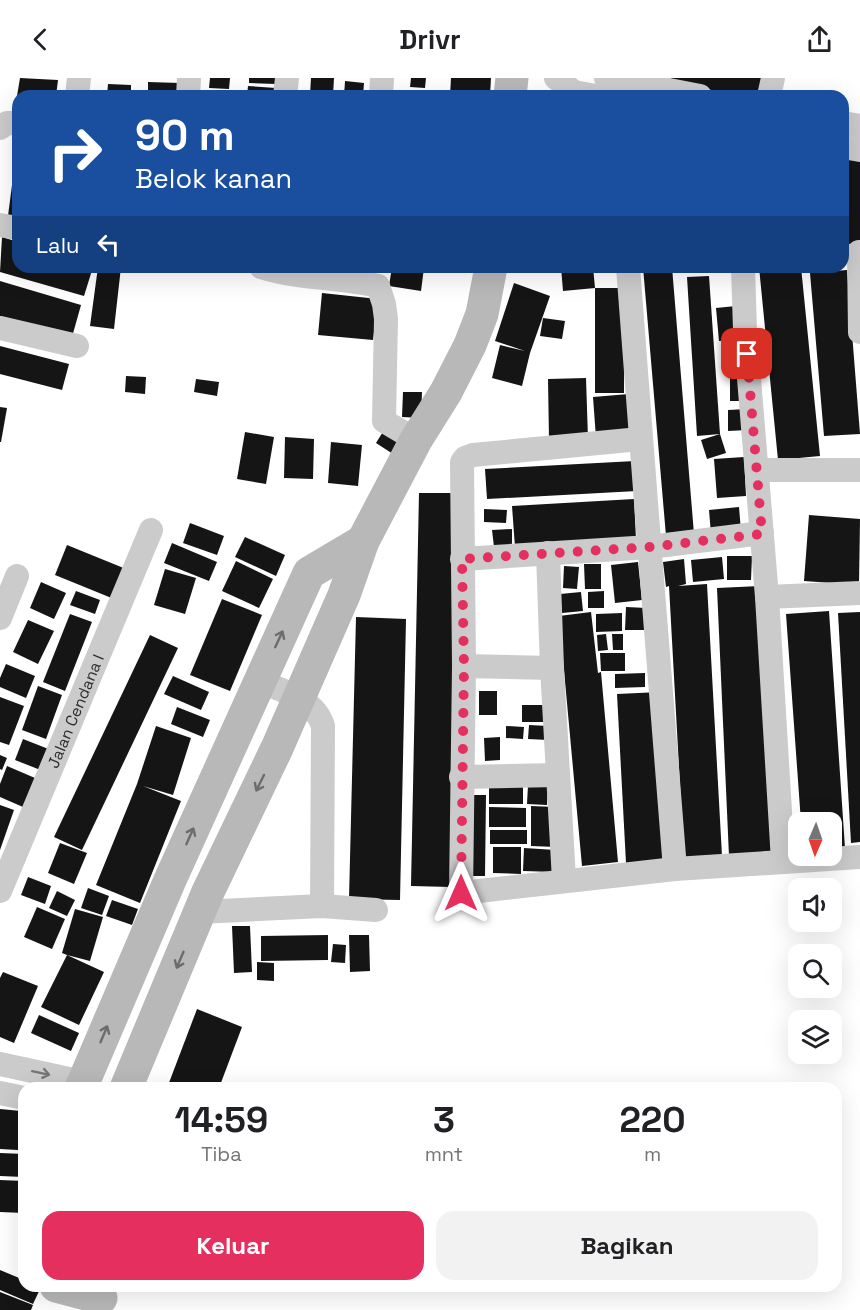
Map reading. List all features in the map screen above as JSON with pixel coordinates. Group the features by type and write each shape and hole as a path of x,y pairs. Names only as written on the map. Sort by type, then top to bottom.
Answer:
{"street":[{"path":"556,78 571,90"},
{"path":"606,78 669,90"},
{"path":"854,251 860,332"},
{"path":"290,273 378,286 384,304 386,325 384,421 416,440"},
{"path":"129,1082 204,903 278,748 344,595 363,541 416,440 446,392 470,345 482,314 490,273"},
{"path":"628,273 639,440 650,547 675,869"},
{"path":"743,273 745,330 758,470 783,861"},
{"path":"0,328 77,346"},
{"path":"639,440 473,455 465,458 462,466 464,666 461,893 675,869 860,857"},
{"path":"758,470 860,470"},
{"name":"Jalan Cendana I","path":"0,891 151,530"},
{"path":"462,559 650,547 762,534"},
{"path":"83,1082 170,880 309,573 363,541"},
{"path":"548,553 564,880"},
{"path":"0,618 17,576"},
{"path":"767,597 860,593"},
{"path":"464,666 552,668"},
{"path":"259,681 299,698 315,709 323,726 322,906"},
{"path":"236,733 278,748"},
{"path":"461,777 558,775"},
{"path":"170,880 204,903 322,906 376,910"},
{"path":"0,1064 70,1082"},
{"path":"0,1093 18,1097"},
{"path":"42,1310 49,1292"},
{"path":"78,1292 99,1298"}],"building":[{"path":"20,78 58,80 57,90 18,90"},
{"path":"210,78 230,78 229,89 209,88"},
{"path":"249,78 276,78 276,84 249,83"},
{"path":"311,78 334,78 333,90 310,90"},
{"path":"411,78 426,78 425,88 410,87"},
{"path":"451,78 491,78 490,90 450,90"},
{"path":"671,78 765,78 762,90 711,90 671,80"},
{"path":"345,81 364,83 363,90 344,90"},
{"path":"148,82 180,83 180,90 148,90"},
{"path":"108,84 131,85 131,90 108,90"},
{"path":"248,86 276,88 276,90 248,90"},
{"path":"849,153 860,155 860,246 849,244"},
{"path":"12,185 12,216 8,216"},
{"path":"2,237 12,240 12,273 91,273 84,296 0,272"},
{"path":"97,273 120,273 114,329 90,326"},
{"path":"391,273 423,273 421,291 389,286"},
{"path":"562,273 594,273 595,288 563,291"},
{"path":"644,273 672,273 694,534 666,536"},
{"path":"760,273 802,273 820,456 778,460"},
{"path":"810,273 847,273 860,434 824,436"},
{"path":"709,276 720,434 697,436 687,277"},
{"path":"0,281 81,305 72,337 0,316"},
{"path":"514,283 550,296 530,353 522,386 492,378 500,345 525,351 495,341"},
{"path":"595,288 624,288 624,393 595,393"},
{"path":"322,293 378,299 373,340 318,335"},
{"path":"736,306 739,340 719,341 716,308"},
{"path":"543,318 565,321 562,339 540,336"},
{"path":"0,346 69,364 62,390 0,374"},
{"path":"126,376 146,377 145,394 125,392"},
{"path":"586,378 588,439 549,440 548,379"},
{"path":"730,378 744,378 744,401 730,401"},
{"path":"196,379 219,382 217,396 194,392"},
{"path":"403,392 422,392 421,418 402,417"},
{"path":"629,394 632,435 596,438 593,397"},
{"path":"0,407 7,408 1,442 0,442"},
{"path":"747,409 748,430 728,431 728,410"},
{"path":"384,430 401,441 393,454 376,443"},
{"path":"245,432 274,437 266,484 237,479"},
{"path":"720,434 726,453 707,459 701,440"},
{"path":"285,437 314,439 313,479 284,478"},
{"path":"331,442 362,445 358,486 328,483"},
{"path":"744,457 746,496 717,498 714,459"},
{"path":"635,461 637,491 487,499 485,469"},
{"path":"419,493 460,493 451,887 411,886"},
{"path":"634,499 636,539 515,547 512,506"},
{"path":"739,507 741,531 711,534 709,510"},
{"path":"484,509 507,510 506,523 484,522"},
{"path":"809,515 860,519 859,585 804,581"},
{"path":"190,523 224,536 217,555 183,543"},
{"path":"512,529 512,546 494,547 492,530"},
{"path":"245,537 285,555 276,576 235,557"},
{"path":"172,543 217,562 209,581 164,563"},
{"path":"67,545 126,569 114,599 55,575"},
{"path":"727,556 752,556 751,580 727,580"},
{"path":"722,557 724,579 693,582 691,560"},
{"path":"684,559 686,584 678,586 707,584 722,856 684,858 669,586 666,587 663,562"},
{"path":"236,561 273,579 259,608 222,591"},
{"path":"638,562 642,600 615,603 611,565"},
{"path":"584,564 601,564 601,589 585,589"},
{"path":"564,566 579,567 577,589 563,588"},
{"path":"165,569 196,578 185,614 154,605"},
{"path":"41,582 66,593 54,619 30,608"},
{"path":"760,586 772,855 729,856 717,588"},
{"path":"76,591 100,600 95,614 70,605"},
{"path":"604,591 604,608 588,608 588,592"},
{"path":"581,592 583,611 562,613 560,594"},
{"path":"222,599 262,615 230,691 190,675"},
{"path":"626,607 647,608 647,630 625,630"},
{"path":"829,611 845,848 842,848 842,812 800,812 786,614"},
{"path":"591,612 598,673 601,672 618,862 582,866 559,616"},
{"path":"860,612 860,842 851,843 838,613"},
{"path":"622,613 622,631 596,632 596,614"},
{"path":"70,614 92,622 65,691 43,682"},
{"path":"356,617 406,619 400,900 349,899"},
{"path":"28,620 54,631 38,664 13,652"},
{"path":"606,634 608,650 598,651 597,635"},
{"path":"612,634 623,634 623,650 613,650"},
{"path":"150,635 178,648 82,850 54,837"},
{"path":"600,653 625,653 625,671 601,671"},
{"path":"6,664 35,676 26,698 0,687 0,678"},
{"path":"645,673 645,687 615,688 615,674"},
{"path":"173,676 209,692 201,710 164,694"},
{"path":"38,686 62,695 46,739 22,730"},
{"path":"479,691 497,691 497,715 479,715"},
{"path":"660,692 669,861 626,863 617,694"},
{"path":"0,697 24,706 9,745 0,742"},
{"path":"522,705 548,705 549,722 522,722"},
{"path":"177,707 210,720 203,737 171,724"},
{"path":"529,725 548,726 548,740 528,739"},
{"path":"156,726 191,738 173,795 143,786 181,801 140,903 96,885 137,784"},
{"path":"506,726 524,727 523,739 506,738"},
{"path":"500,737 500,760 485,761 484,738"},
{"path":"23,739 51,750 43,771 15,760"},
{"path":"0,755 7,758 2,770 0,769"},
{"path":"7,766 35,778 23,807 0,797 0,784"},
{"path":"528,785 548,785 547,805 527,804"},
{"path":"489,786 523,786 523,804 489,804"},
{"path":"470,795 486,795 485,876 470,876"},
{"path":"0,805 14,810 0,850"},
{"path":"531,806 556,807 556,847 531,846"},
{"path":"489,807 526,808 526,827 489,827"},
{"path":"490,830 527,830 527,844 490,844"},
{"path":"60,843 87,853 74,884 48,873"},
{"path":"493,847 521,847 521,874 493,873"},
{"path":"524,848 556,850 555,872 523,871"},
{"path":"28,877 51,886 45,904 21,895"},
{"path":"88,888 109,896 102,915 81,908"},
{"path":"57,891 75,900 67,916 49,908"},
{"path":"112,900 138,909 132,925 106,916"},
{"path":"37,907 65,919 52,949 24,937"},
{"path":"75,909 103,917 90,961 62,953"},
{"path":"232,926 250,926 252,972 234,973"},
{"path":"328,935 328,960 261,961 261,936"},
{"path":"349,935 369,935 370,971 350,972"},
{"path":"333,944 346,945 345,963 331,962"},
{"path":"67,955 104,972 79,1025 41,1007"},
{"path":"257,962 274,963 274,981 257,980"},
{"path":"3,972 38,986 14,1043 0,1037 0,978"},
{"path":"197,1009 242,1027 221,1082 169,1082"},
{"path":"39,1015 79,1033 71,1051 31,1033"},
{"path":"0,1109 18,1111 18,1150 0,1149"},
{"path":"0,1153 18,1154 18,1177 0,1176"},
{"path":"0,1180 18,1181 18,1213 0,1212"},
{"path":"0,1270 18,1278 18,1292 39,1292 33,1304 0,1290"},
{"path":"0,1292 33,1305 31,1310 0,1310"}],"route":[{"path":"461,893 464,666 462,559 650,547 762,534 747,354"}]}
